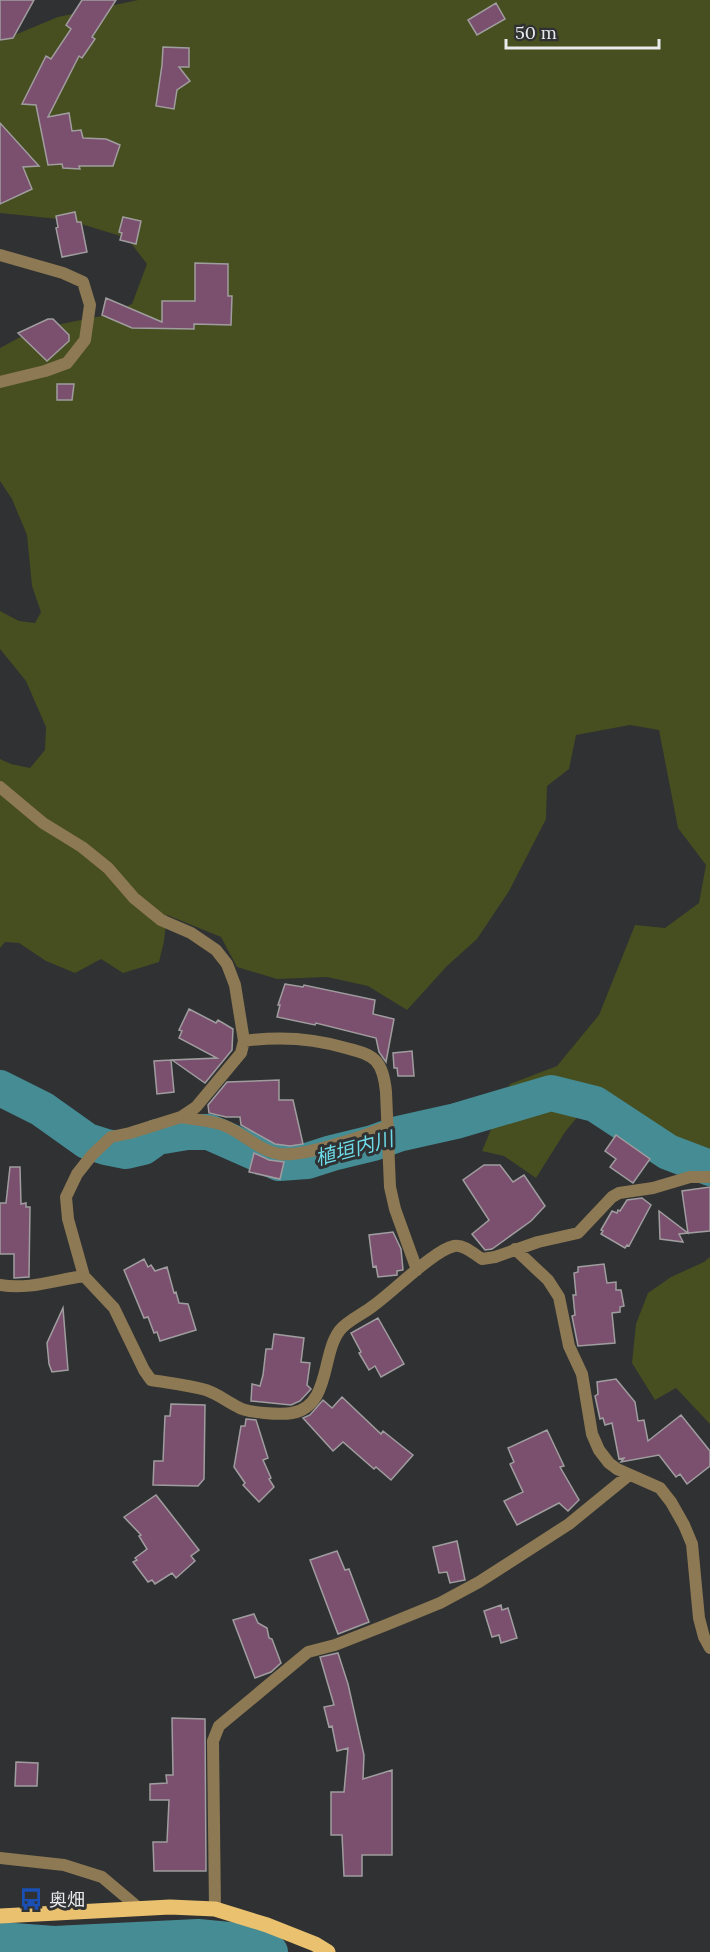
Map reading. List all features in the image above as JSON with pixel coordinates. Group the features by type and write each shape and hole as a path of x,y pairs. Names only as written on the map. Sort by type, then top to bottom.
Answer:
{"main road":[{"path":"0,1916 170,1907 215,1909 267,1924 315,1944 328,1952"}],"street":[{"path":"0,255 63,273 82,282 90,305 86,340 67,363 45,371 0,381"},
{"path":"0,787 43,823 82,847 108,868 134,898 161,920 191,933 216,950 227,964 235,985 244,1041 241,1053 196,1107 181,1117 111,1137 92,1155 77,1174 66,1197 68,1219 84,1276 114,1308 144,1370 152,1380 206,1390 221,1395 240,1408 269,1413 292,1413 306,1407 317,1394 333,1341 341,1328 396,1289 447,1248 457,1245 482,1259 495,1257 515,1249 578,1233 612,1197 619,1193 653,1188 690,1177 710,1177"},
{"path":"244,1041 298,1038 337,1045 367,1054 380,1067 384,1078 390,1187 395,1209 417,1270"},
{"path":"181,1117 223,1125 280,1154 308,1152 367,1136 388,1126"},
{"path":"515,1249 548,1280 559,1297 569,1346 582,1374 592,1434 599,1450 609,1463 629,1475 660,1488 684,1525 692,1544 699,1618 704,1637 710,1648"},
{"path":"0,1284 13,1287 32,1286 84,1276"},
{"path":"215,1909 213,1741 219,1726 283,1676 308,1652 335,1645 397,1621 440,1603 479,1582 569,1524 629,1475"},
{"path":"0,1858 64,1865 102,1877 140,1909"}],"green space":[{"path":"138,0 710,0 710,1160 681,1149 596,1094 565,1132 536,1178 504,1156 482,1151 510,1084 557,1066 599,1015 635,925 665,928 699,903 706,865 678,828 659,730 630,725 576,735 569,769 547,786 546,819 509,891 477,939 447,966 407,1010 368,986 327,977 277,979 237,967 221,937 167,915 159,962 123,973 101,959 75,973 46,961 19,943 5,942 0,948 0,759 30,768 45,750 46,727 26,681 0,649 0,611 19,621 35,623 41,612 32,586 27,535 12,499 0,481 0,348 35,329 107,315 132,304 147,264 127,238 68,220 0,213 0,41 58,17"},
{"path":"710,1257 710,1424 676,1388 655,1400 632,1363 636,1324 648,1293 671,1277"}],"building":[{"path":"0,0 34,0 13,38 0,40"},
{"path":"82,0 116,0 92,37 95,39 82,58 79,56 48,117 69,113 72,131 81,130 83,138 106,139 120,145 113,166 63,168 62,164 48,165 36,105 22,104 46,56 51,59 71,29 66,25"},
{"path":"496,3 505,19 477,35 468,20"},
{"path":"163,47 189,48 189,67 179,67 190,81 177,90 174,109 156,106"},
{"path":"0,123 39,166 23,167 32,189 0,204"},
{"path":"75,212 77,222 81,222 87,252 62,257 56,216"},
{"path":"123,217 141,221 136,244 120,240 122,233 119,232"},
{"path":"195,263 228,264 228,296 232,296 231,325 194,324 194,329 132,328 102,315 106,298 162,322 162,301 195,301"},
{"path":"48,319 53,319 69,335 69,341 47,361 18,333"},
{"path":"57,384 74,384 72,400 57,400"},
{"path":"285,984 303,987 304,985 375,1000 373,1014 394,1019 386,1062 379,1052 376,1038 316,1023 315,1025 277,1017 280,1005 278,1005"},
{"path":"189,1009 216,1023 218,1020 233,1029 232,1050 205,1083 172,1060 217,1058 179,1038 182,1031 179,1030"},
{"path":"412,1051 414,1076 398,1076 397,1068 394,1068 393,1053"},
{"path":"171,1060 174,1092 157,1094 154,1061"},
{"path":"279,1080 279,1100 293,1100 303,1144 290,1146 275,1144 241,1125 240,1117 209,1113 208,1105 227,1082"},
{"path":"616,1135 650,1159 633,1183 610,1167 616,1159 605,1151"},
{"path":"254,1153 269,1160 284,1162 280,1179 249,1172"},
{"path":"484,1165 500,1165 513,1182 524,1175 545,1206 531,1221 492,1249 485,1250 472,1234 489,1220 463,1180"},
{"path":"10,1167 20,1167 21,1204 26,1203 26,1207 30,1207 29,1277 14,1278 14,1254 0,1254 0,1203 6,1203"},
{"path":"710,1187 710,1231 679,1234 683,1242 660,1239 659,1211 688,1233 682,1191"},
{"path":"642,1198 651,1205 629,1246 625,1248 601,1234 612,1211 617,1213 618,1210 620,1211 627,1200"},
{"path":"393,1232 401,1249 403,1270 397,1271 397,1275 378,1277 376,1266 373,1267 369,1235"},
{"path":"144,1259 148,1267 151,1265 155,1271 167,1267 174,1293 176,1292 179,1303 188,1304 196,1330 160,1341 157,1332 154,1333 148,1317 144,1318 124,1270"},
{"path":"604,1264 607,1283 616,1282 616,1290 621,1290 624,1306 620,1307 620,1312 612,1313 615,1343 578,1346 572,1316 575,1315 573,1295 576,1295 574,1273 578,1272 578,1267"},
{"path":"63,1308 68,1370 52,1372 47,1343"},
{"path":"378,1318 404,1364 381,1377 375,1366 369,1370 351,1333"},
{"path":"274,1334 304,1338 301,1362 310,1363 307,1385 311,1389 300,1401 291,1405 251,1401 252,1384 260,1386 266,1349 272,1349"},
{"path":"616,1379 635,1402 638,1421 644,1420 648,1441 681,1415 710,1451 710,1466 687,1484 680,1474 676,1477 659,1455 621,1462 624,1458 619,1459 612,1423 605,1425 603,1418 600,1419 595,1396 598,1394 597,1382"},
{"path":"342,1397 381,1434 383,1431 413,1455 391,1480 376,1467 374,1469 343,1442 333,1451 303,1418 310,1415 323,1400 332,1408"},
{"path":"171,1404 205,1405 204,1479 198,1486 153,1485 154,1461 163,1461 165,1416 170,1416"},
{"path":"246,1419 256,1420 268,1458 263,1460 274,1487 259,1502 243,1485 245,1483 234,1467 241,1426 245,1426"},
{"path":"547,1430 564,1466 560,1467 579,1500 568,1511 559,1503 517,1525 504,1501 523,1492 510,1464 514,1462 508,1448"},
{"path":"156,1495 199,1550 191,1556 195,1561 176,1578 172,1573 155,1584 152,1580 148,1582 133,1562 147,1549 139,1536 141,1535 124,1517"},
{"path":"457,1541 465,1580 450,1583 447,1572 439,1573 433,1547"},
{"path":"337,1551 345,1570 349,1569 369,1622 338,1634 310,1560"},
{"path":"501,1605 502,1610 508,1608 517,1638 501,1643 499,1635 492,1637 484,1611"},
{"path":"254,1614 258,1623 267,1628 269,1638 272,1639 281,1663 271,1672 255,1678 233,1620"},
{"path":"338,1653 348,1684 364,1755 363,1779 392,1770 392,1855 362,1855 362,1876 344,1876 342,1835 331,1835 331,1792 344,1792 348,1748 337,1751 332,1726 329,1727 324,1707 334,1705 320,1657"},
{"path":"172,1718 205,1719 206,1871 154,1871 153,1842 167,1842 169,1800 150,1800 150,1784 167,1783 166,1775 173,1775"},
{"path":"16,1762 38,1763 37,1786 15,1786"}],"waterway":[{"name":"植垣内川","path":"0,1088 42,1109 87,1141 106,1147 126,1151 143,1147 157,1137 187,1132 209,1132 279,1163 307,1161 551,1093 595,1104 668,1152 710,1168"},
{"path":"0,1940 54,1944 198,1937 250,1942 270,1952"}],"place":[{"name":"奥畑","path":"31,1899"}]}
